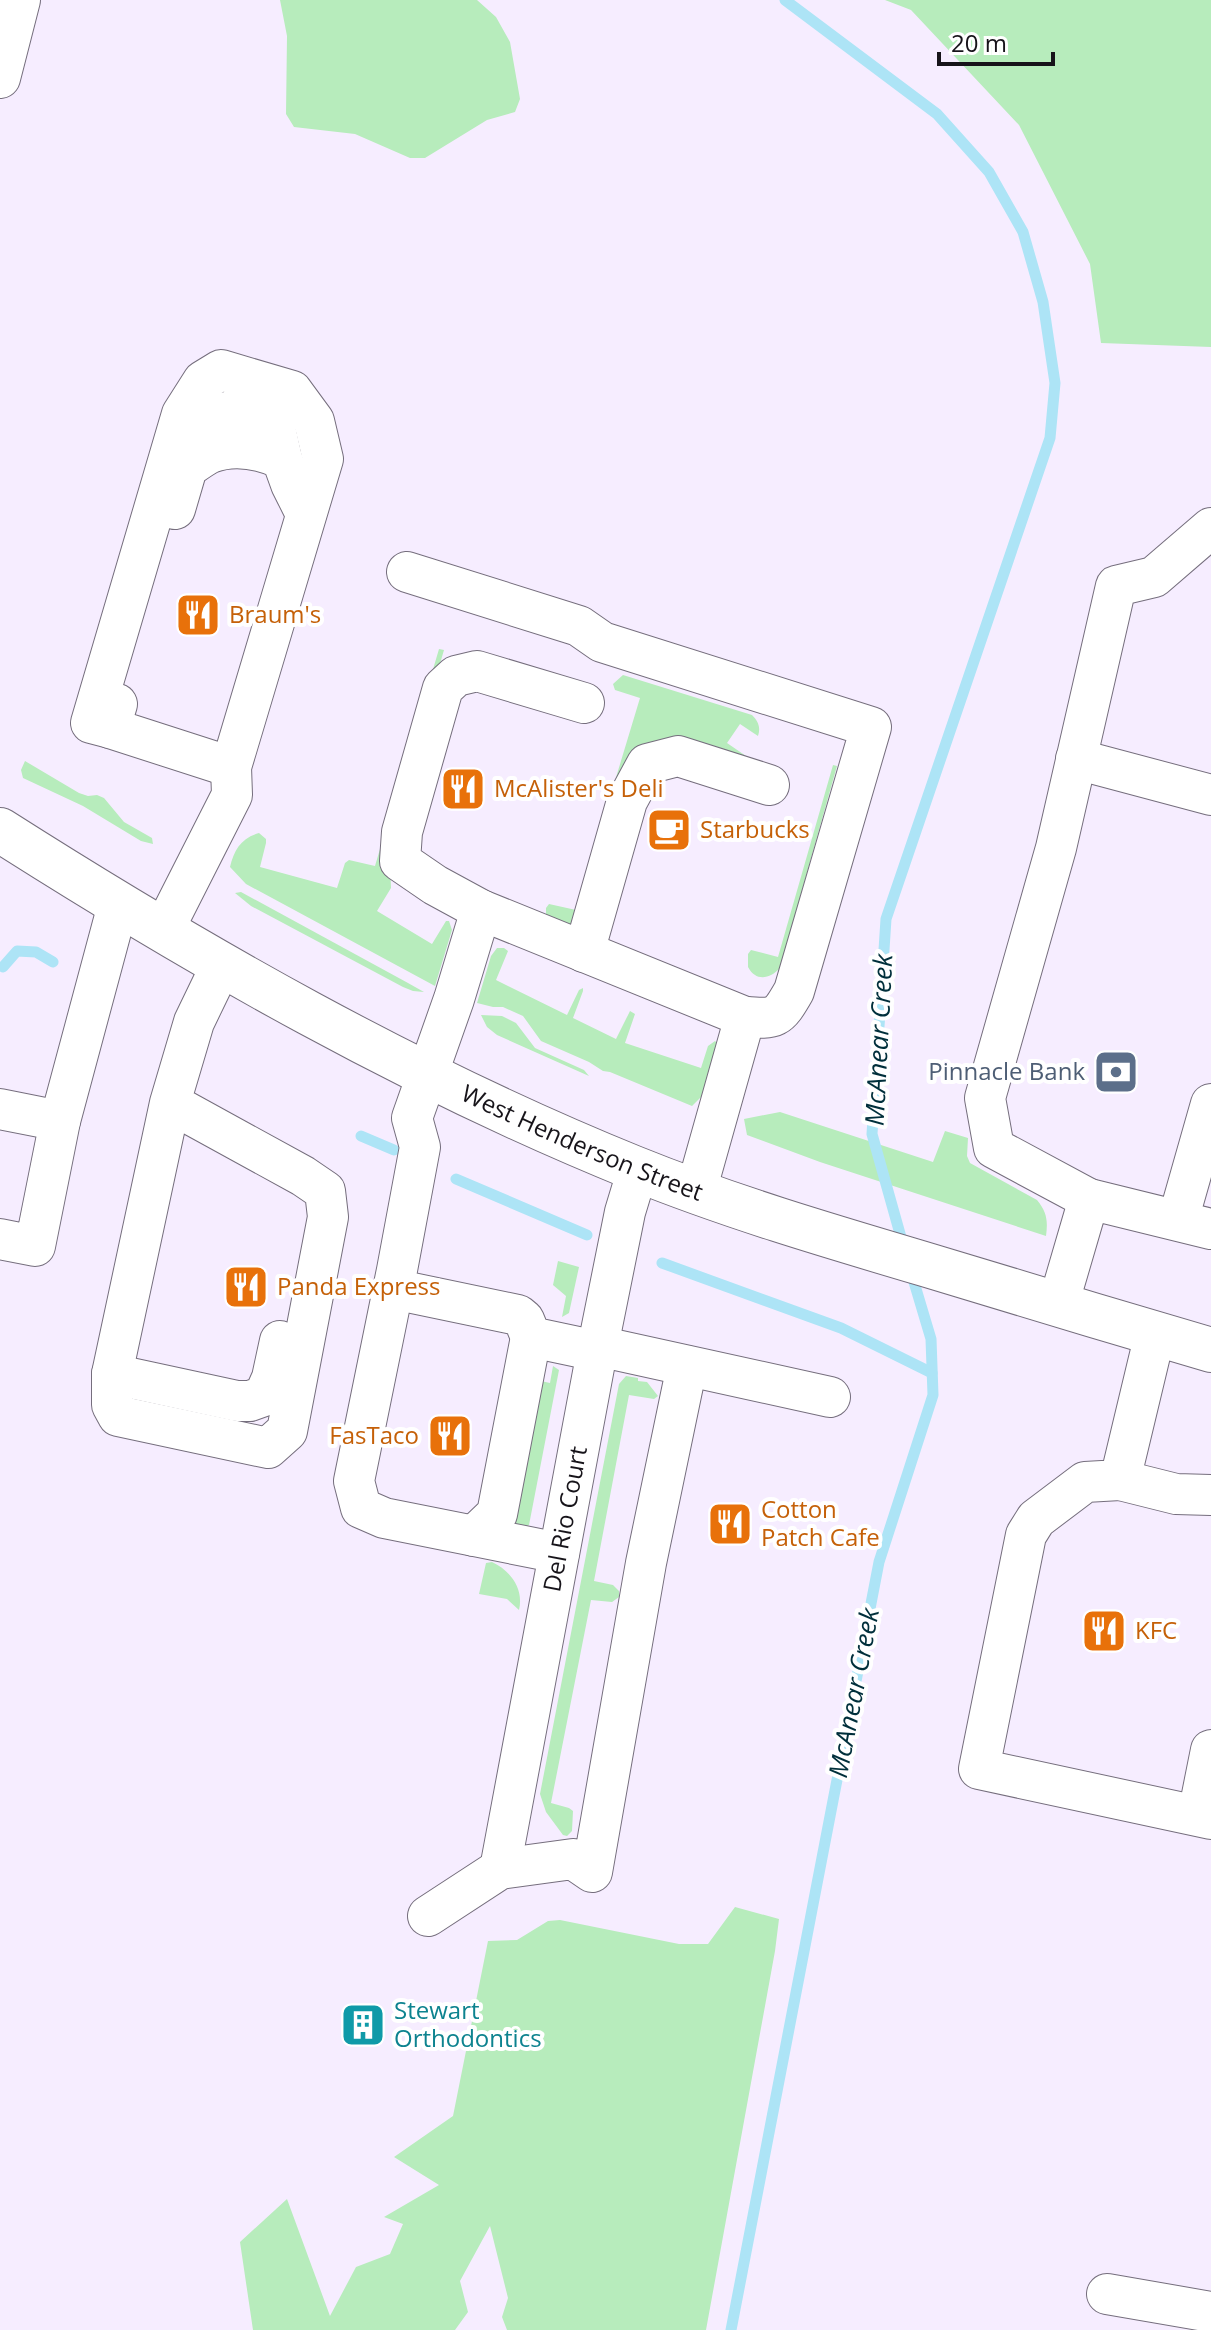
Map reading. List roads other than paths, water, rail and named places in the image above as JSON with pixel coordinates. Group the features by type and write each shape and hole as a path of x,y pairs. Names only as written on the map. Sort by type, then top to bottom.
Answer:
{"main road":[{"name":"West Henderson Street","path":"0,830 118,905 336,1027 531,1123 638,1169 822,1234 1211,1350"}],"street":[{"path":"0,78 20,0"},
{"path":"163,931 232,795 231,767 323,459 314,421 292,391 221,370 203,381 182,414 91,723 231,767"},
{"path":"110,728 187,468 211,453 247,448 266,451 282,459 306,514"},
{"path":"1211,528 1154,577 1116,586 1056,848 985,1098 994,1148 1089,1199 1194,1224 1211,1104"},
{"path":"407,572 579,626 602,642 871,727 794,991 784,1009 771,1018 745,1017 481,910 435,885 400,861 402,832 443,688 456,676 477,671 584,703"},
{"path":"584,952 627,801 647,764 678,756 769,785"},
{"path":"1076,759 1211,795"},
{"path":"0,1239 35,1246 60,1121 118,905"},
{"path":"481,910 412,1118 420,1147 354,1481 361,1508 384,1518 559,1553"},
{"path":"170,1103 325,1191 328,1217 287,1431 268,1448 118,1416 112,1405 112,1374 170,1103 194,1022 222,964"},
{"path":"696,1191 745,1017"},
{"path":"0,1109 60,1121"},
{"name":"Del Rio Court","path":"500,1869 597,1348 625,1212 638,1169"},
{"path":"1053,1304 1089,1199"},
{"path":"393,1289 518,1315 524,1320 531,1337 497,1514 474,1536"},
{"path":"1120,1480 1155,1334"},
{"path":"531,1337 830,1397"},
{"path":"428,1916 500,1869 573,1859 592,1872 646,1563 687,1366"},
{"path":"1211,1495 1176,1494 1120,1480 1085,1482 1036,1519 1026,1535 979,1769 1205,1817 1211,1750"},
{"path":"1124,2307 1211,2312"}],"waterway":[{"name":"McAnear Creek","path":"785,0 937,114 989,172 1023,232 1043,302 1055,383 1050,438 886,919 872,1134 904,1248"},
{"path":"3,967 17,951 36,952 53,962"},
{"path":"361,1136 394,1150"},
{"path":"456,1179 587,1235"},
{"path":"662,1263 841,1328 932,1373"},
{"name":"McAnear Creek","path":"731,2330 879,1562 933,1395 931,1339 911,1272"}],"place":[{"name":"Braum's","path":"198,615"},
{"name":"McAlister's Deli","path":"463,789"},
{"name":"Starbucks","path":"669,830"},
{"name":"Pinnacle Bank","path":"1116,1072"},
{"name":"Panda Express","path":"246,1287"},
{"name":"FasTaco","path":"450,1436"},
{"name":"Cotton Patch Cafe","path":"730,1524"},
{"name":"KFC","path":"1104,1631"},
{"name":"Stewart Orthodontics","path":"363,2025"}]}
